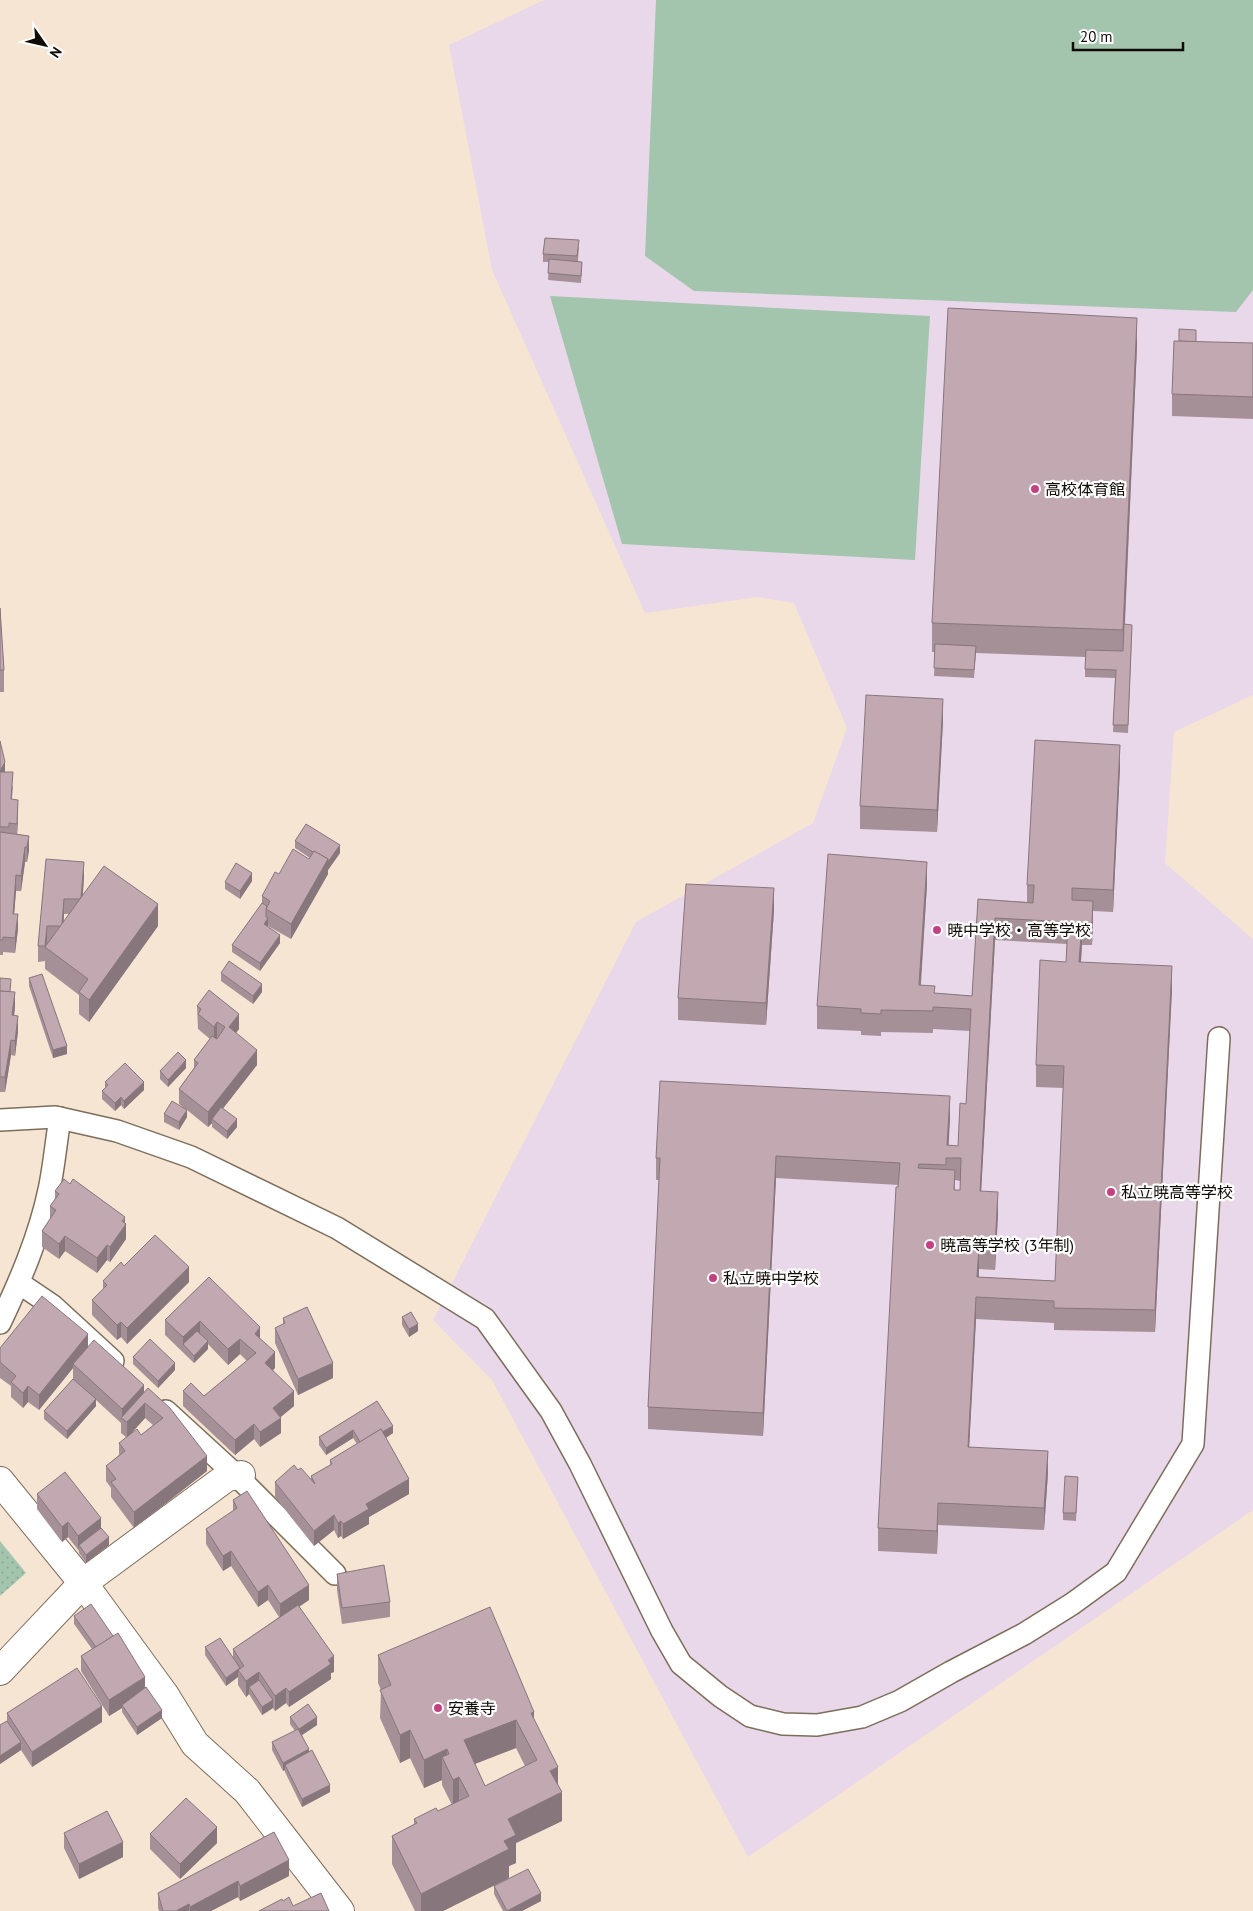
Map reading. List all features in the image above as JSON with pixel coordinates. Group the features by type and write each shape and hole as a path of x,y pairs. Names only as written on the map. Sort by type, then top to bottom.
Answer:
{"street":[{"path":"0,1671 83,1583 226,1477 238,1475"},
{"path":"0,1481 83,1583 164,1694 195,1744 247,1791 340,1911"}],"lane":[{"path":"0,1120 55,1117 117,1131 191,1157 337,1228 485,1319 551,1410 580,1464 662,1631 681,1664 720,1696 750,1716 783,1724 817,1725 862,1717 900,1701 1024,1634 1102,1583 1116,1572 1193,1444 1219,1038"},
{"path":"0,1323 19,1284 31,1252 49,1190 60,1118"},
{"path":"19,1284 53,1306 126,1374"},
{"path":"156,1401 238,1475 334,1574"}],"shaded area":[{"name":"暁中学校・高等学校","path":"544,0 1253,0 1253,695 1174,732 1165,863 1253,939 1253,1510 748,1857 492,1380 433,1320 636,922 813,823 847,728 794,603 758,597 645,613 492,270 449,45"}],"green space":[{"path":"656,0 1253,0 1253,290 1236,312 694,291 645,256"},
{"path":"550,296 930,316 915,560 622,544"},
{"path":"0,1541 26,1573 0,1596"}],"building":[{"path":"545,238 579,240 577,256 543,254"},
{"path":"549,259 582,262 581,276 548,273"},
{"name":"高校体育館","path":"948,308 1137,318 1123,630 932,623"},
{"path":"1179,329 1196,330 1196,342 1179,341"},
{"path":"1174,341 1253,343 1253,397 1172,394"},
{"path":"0,608 4,670 0,670"},
{"path":"1124,624 1132,625 1128,725 1113,725 1116,670 1085,669 1086,650 1123,651"},
{"path":"935,644 976,646 974,670 934,668"},
{"path":"866,695 943,699 937,810 860,806"},
{"path":"1035,740 1120,745 1113,890 1072,888 1072,900 1093,901 1092,923 1082,923 1079,962 1172,966 1155,1310 1054,1308 1054,1301 976,1297 968,1447 1048,1451 1044,1508 938,1503 937,1531 878,1528 896,1187 898,1187 900,1163 776,1156 763,1413 648,1407 660,1158 656,1158 660,1081 950,1096 947,1145 958,1146 960,1103 966,1104 971,1009 933,1007 933,1011 881,1010 881,1014 861,1013 861,1009 817,1006 828,854 927,862 919,985 935,986 934,993 972,996 978,899 1033,903 1034,885 1027,885","holes":["995,918 1068,922 1066,962 1040,960 1036,1065 1064,1066 1055,1281 977,1277 979,1247 995,1248 998,1192 980,1191","946,1158 961,1158 960,1190 954,1190 955,1170 918,1168 919,1164 946,1165"]},
{"path":"0,741 5,762 0,771"},
{"path":"0,772 13,772 11,799 18,800 17,824 9,823 9,827 0,827"},
{"path":"306,824 340,845 328,862 328,859 295,841"},
{"path":"0,832 29,836 27,847 25,847 21,876 16,875 13,914 18,914 15,938 3,937 3,940 0,940"},
{"path":"293,849 309,859 314,851 328,859 291,924 266,909 270,901 262,896 275,872 279,874"},
{"path":"46,859 84,862 81,897 80,899 64,899 62,924 60,926 47,926 45,946 38,946"},
{"path":"236,863 252,873 240,891 225,882"},
{"path":"104,866 158,904 89,1000 79,992 88,979 45,947"},
{"path":"686,884 774,888 766,1003 678,998"},
{"path":"262,903 267,906 266,917 268,918 264,924 280,935 260,963 232,945"},
{"path":"229,961 262,984 253,996 221,973"},
{"path":"42,974 67,1046 53,1050 29,978"},
{"path":"0,978 11,979 10,992 0,991"},
{"path":"209,990 239,1014 229,1027 257,1050 208,1112 179,1089 198,1063 194,1060 212,1036 217,1039 225,1027 217,1022 214,1027 198,1014 201,1009 197,1006"},
{"path":"0,991 15,992 12,1015 18,1016 15,1041 11,1040 5,1077 0,1077"},
{"path":"178,1052 186,1060 168,1080 160,1071"},
{"path":"125,1063 144,1082 124,1101 121,1097 115,1103 102,1091 108,1085 105,1082"},
{"path":"172,1101 187,1110 179,1122 164,1114"},
{"path":"221,1107 237,1119 227,1131 212,1119"},
{"path":"64,1179 70,1184 73,1179 125,1217 122,1221 126,1224 110,1247 107,1245 97,1258 65,1236 59,1244 42,1231 56,1210 50,1206 59,1194 55,1191"},
{"path":"155,1235 189,1267 127,1328 121,1322 117,1325 92,1300 107,1285 103,1281 121,1262 124,1266"},
{"path":"209,1277 260,1327 255,1334 275,1352 265,1363 294,1391 273,1408 281,1418 260,1432 254,1424 235,1440 183,1391 191,1383 204,1396 256,1353 240,1339 228,1349 200,1321 183,1337 165,1320"},
{"path":"42,1296 88,1334 39,1395 28,1386 23,1393 11,1382 16,1376 0,1362 0,1348"},
{"path":"307,1307 333,1363 298,1379 275,1328 285,1323 283,1318"},
{"path":"411,1312 418,1324 409,1329 402,1317"},
{"path":"197,1331 208,1341 194,1356 183,1344"},
{"path":"150,1339 175,1363 158,1381 133,1357"},
{"path":"94,1340 144,1385 122,1409 73,1364"},
{"path":"73,1379 96,1399 67,1431 44,1411"},
{"path":"148,1388 170,1408 207,1456 134,1512 111,1482 116,1479 106,1466 125,1451 119,1443 137,1429 141,1435 163,1418 145,1403 127,1422 121,1418"},
{"path":"377,1401 393,1426 382,1432 381,1429 360,1442 353,1430 326,1448 319,1437"},
{"path":"381,1429 409,1479 366,1504 369,1509 343,1524 341,1521 338,1523 334,1515 314,1531 275,1482 294,1465 298,1470 301,1468 315,1484 311,1476 332,1464 330,1460"},
{"path":"65,1472 101,1518 78,1536 68,1522 62,1527 37,1494"},
{"path":"1065,1476 1078,1477 1076,1513 1063,1513"},
{"path":"247,1491 309,1585 280,1604 268,1585 258,1592 231,1551 223,1556 206,1529 237,1508 233,1500"},
{"path":"101,1528 109,1537 86,1555 79,1545"},
{"path":"384,1565 390,1602 342,1608 337,1574"},
{"path":"91,1604 113,1636 96,1647 74,1616"},
{"path":"298,1605 334,1656 328,1660 331,1664 289,1692 286,1688 275,1696 259,1672 246,1681 238,1670 244,1666 233,1649"},
{"path":"490,1607 534,1712 531,1713 558,1767 550,1771 562,1792 508,1819 516,1835 504,1841 509,1849 421,1894 392,1836 417,1823 414,1819 436,1808 438,1811 469,1796 459,1777 453,1780 442,1757 449,1754 447,1749 424,1760 410,1730 400,1735 380,1690 391,1685 378,1655","holes":["516,1720 537,1760 485,1786 464,1740"]},
{"path":"118,1633 145,1677 109,1700 81,1656"},
{"path":"220,1638 240,1668 226,1678 205,1647"},
{"path":"77,1668 102,1706 32,1752 7,1713"},
{"path":"259,1680 273,1700 262,1707 249,1687"},
{"path":"146,1687 162,1710 137,1727 122,1705"},
{"path":"308,1704 317,1717 299,1729 290,1717"},
{"path":"7,1721 21,1742 0,1756 0,1725"},
{"path":"298,1729 309,1749 283,1763 272,1742"},
{"path":"312,1750 330,1785 302,1799 285,1765"},
{"path":"186,1798 217,1827 180,1864 150,1834"},
{"path":"107,1811 123,1842 79,1864 64,1833"},
{"path":"274,1832 289,1860 240,1886 238,1881 190,1907 189,1904 176,1911 163,1911 158,1893"},
{"path":"528,1869 541,1893 507,1911 494,1886"},
{"path":"321,1893 329,1911 259,1911 282,1899 283,1901 289,1897 293,1906"}],"place":[{"name":"高校体育館","path":"1035,489"},
{"name":"暁中学校・高等学校","path":"937,930"},
{"name":"私立暁高等学校","path":"1111,1192"},
{"name":"暁高等学校 (3年制)","path":"930,1245"},
{"name":"私立暁中学校","path":"713,1278"},
{"name":"安養寺","path":"438,1708"}]}
